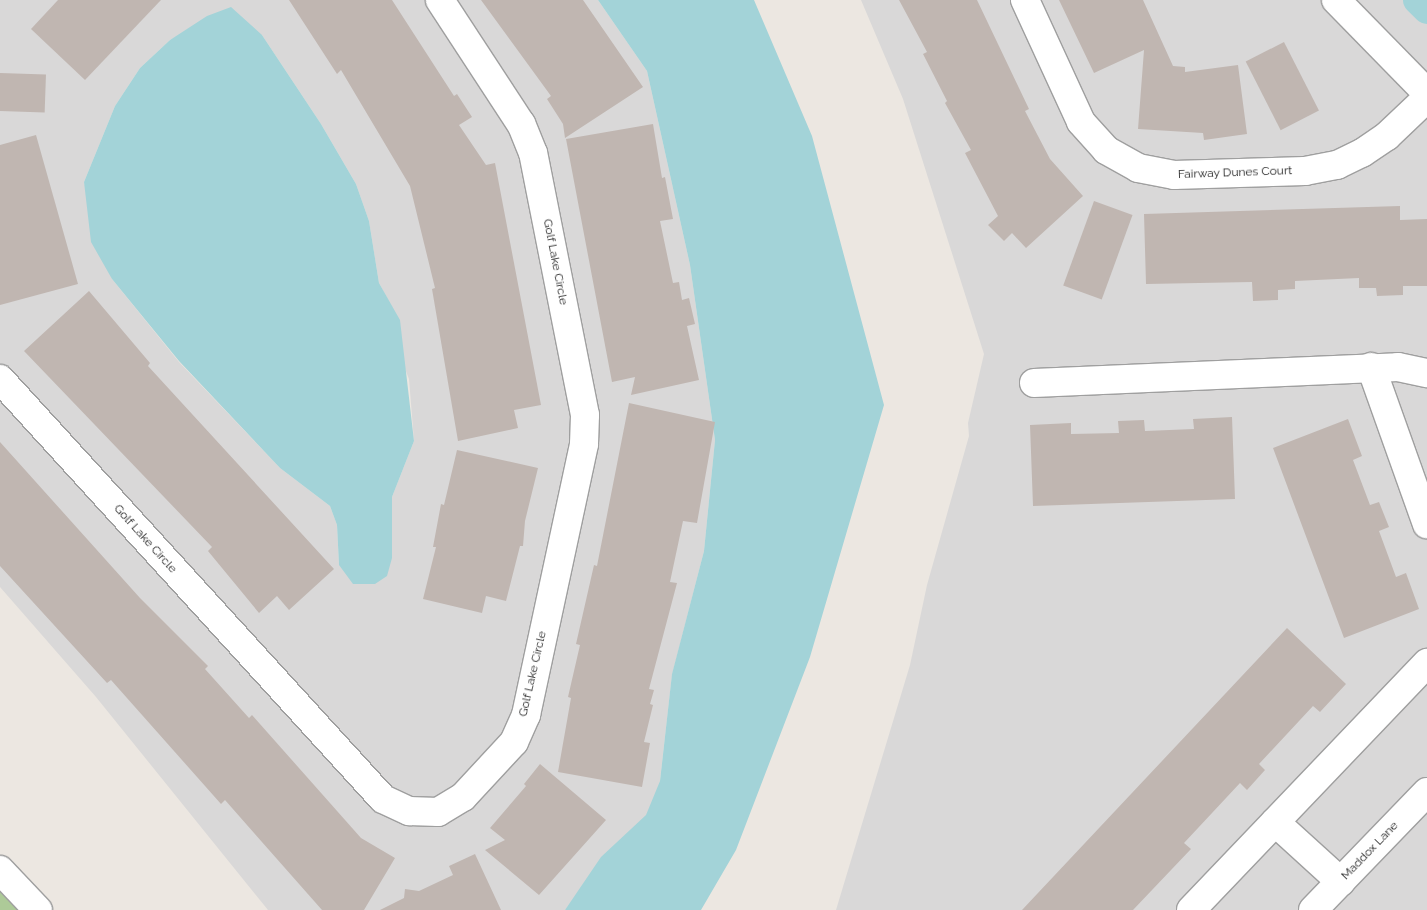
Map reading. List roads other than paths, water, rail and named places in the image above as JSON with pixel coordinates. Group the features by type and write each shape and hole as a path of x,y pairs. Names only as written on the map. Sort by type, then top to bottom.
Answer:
{"street":[{"name":"Golf Lake Circle","path":"0,379 384,799 409,811 438,812 463,797 514,742 526,715 584,444 585,415 533,152 521,124 440,0"},
{"name":"Fairway Dunes Court","path":"1025,0 1081,122 1106,150 1138,168 1174,175 1305,171 1337,166 1362,154 1387,136 1427,98"},
{"path":"1336,0 1427,93"},
{"path":"1034,383 1398,366 1427,373"},
{"path":"1371,367 1427,524"},
{"path":"1192,910 1427,663"},
{"name":"Maddox Lane","path":"1313,910 1427,792"},
{"path":"1275,822 1341,882"},
{"path":"0,870 38,910"}],"water":[{"path":"598,0 754,0 812,136 884,405 810,657 736,850 701,910 565,910 601,857 646,815 660,781 672,674 704,551 715,440 690,265 647,71"},
{"path":"231,7 262,35 321,124 356,184 369,221 379,283 400,320 414,441 392,497 392,558 387,576 375,584 353,584 339,565 337,525 330,506 280,468 179,361 112,279 91,242 84,182 115,106 140,68 170,40 207,16"}],"waterway":[{"path":"1417,0 1427,10"}]}
